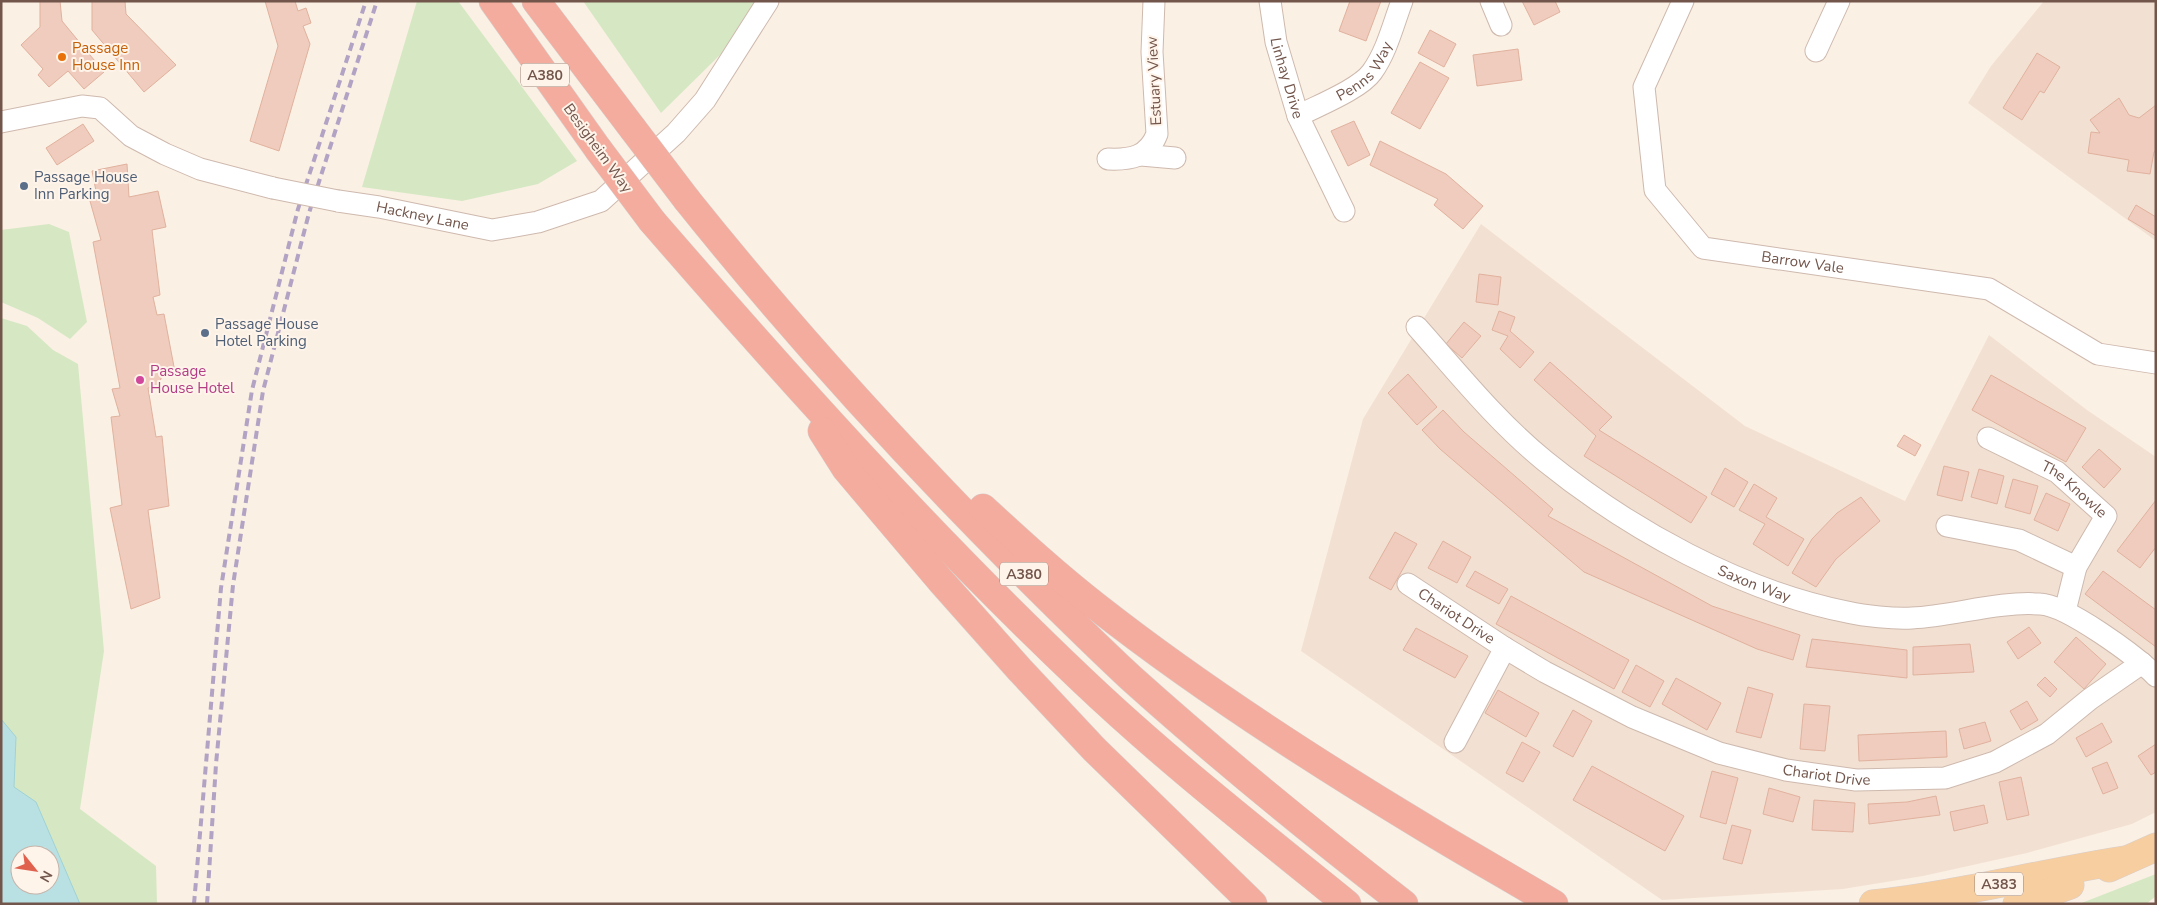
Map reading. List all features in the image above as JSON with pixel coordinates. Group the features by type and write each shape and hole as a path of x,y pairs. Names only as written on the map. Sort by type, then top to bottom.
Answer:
{"highway":[{"name":"Besigheim Way","path":"493,1 598,149 652,221 790,379"},
{"name":"A380","path":"536,1 687,200 875,421 1047,596 1130,677 1222,757 1404,904"},
{"name":"A380","path":"790,379 846,469 940,580 1094,749 1253,904"},
{"name":"A380","path":"790,379 958,559 1081,680 1172,762 1347,904"},
{"name":"A380","path":"875,421 966,492 1039,559 1098,608 1186,672 1344,778 1459,849 1554,904"}],"main road":[{"name":"A383","path":"2017,904 2083,882 2125,860 2156,847"},
{"name":"A383","path":"1872,904 1946,894 2072,868 2125,860"}],"street":[{"name":"Hackney Lane","path":"1,122 82,106 100,108 131,136 165,154 200,169 273,188 492,230 538,222 601,201 676,132 705,100 768,1"},
{"name":"Estuary View","path":"1141,155 1154,143 1157,134 1152,52 1154,1"},
{"name":"Linhay Drive","path":"1270,1 1276,42 1298,116 1344,211"},
{"name":"Penns Way","path":"1298,116 1343,93 1370,74 1385,50 1402,1"},
{"path":"1491,1 1501,25"},
{"name":"Barrow Vale","path":"1683,1 1644,87 1655,190 1703,248 1988,289 2098,354 2156,363"},
{"path":"1816,51 1839,1"},
{"path":"1108,159 1125,160 1141,155 1175,158"},
{"name":"Saxon Way","path":"1417,327 1483,402 1544,460 1636,524 1711,567 1801,600 1848,612 1910,618 1991,607 2041,604 2065,611 2149,669"},
{"name":"The Knowle","path":"1988,438 2057,472 2106,516 2076,567 2065,611"},
{"path":"1947,526 2019,540 2076,567"},
{"name":"Chariot Drive","path":"1408,584 1545,672 1632,717 1719,753 1786,770 1856,780 1945,778 1995,762 2048,734 2090,699 2149,669"},
{"name":"Chariot Drive","path":"1455,742 1505,648"}],"shaded area":[{"path":"2044,1 2156,1 2156,241 1968,103 1991,66"},
{"path":"1481,224 1745,426 1905,501 1989,335 2087,410 2156,457 2156,812 2132,824 2027,853 1923,876 1843,889 1662,900 1301,651 1363,419"}],"green space":[{"path":"417,1 458,1 577,161 538,184 462,201 362,187"},
{"path":"583,1 756,1 729,46 661,113"},
{"path":"49,224 69,232 87,322 70,339 38,318 1,302 1,230"},
{"path":"1,318 27,326 53,350 78,364 104,651 80,809 156,866 157,904 1,904"},
{"path":"2156,874 2156,896 2146,904 2079,904"}],"water":[{"path":"1,719 16,737 14,787 36,802 55,845 10,845 10,895 60,895 60,858 80,904 1,904"}],"building":[{"name":"Passage House Inn","path":"40,1 60,1 62,21 104,72 84,89 68,71 49,87 38,75 43,69 21,45 40,27"},
{"path":"92,1 125,1 126,14 176,65 144,92 92,30"},
{"path":"265,1 295,1 298,11 306,8 311,23 303,26 310,44 279,151 250,141 278,46"},
{"path":"1350,1 1381,1 1366,41 1339,31"},
{"path":"1522,1 1555,1 1560,12 1534,25"},
{"path":"1430,30 1456,44 1444,67 1418,53"},
{"path":"1518,49 1522,80 1477,86 1473,55"},
{"path":"2037,53 2060,67 2044,93 2040,91 2022,120 2003,108"},
{"path":"1420,62 1449,78 1420,129 1391,113"},
{"path":"2119,98 2129,115 2139,118 2156,105 2156,151 2154,152 2150,174 2127,171 2129,160 2088,153 2091,132 2100,133 2090,120"},
{"path":"1354,121 1370,155 1348,166 1331,131"},
{"path":"83,124 94,141 57,165 46,148"},
{"path":"1380,141 1446,174 1483,206 1463,229 1434,205 1438,199 1370,165"},
{"name":"Passage House Hotel","path":"127,164 129,197 158,191 166,227 152,230 160,295 153,297 157,315 164,314 175,372 163,373 158,387 148,388 156,437 162,436 169,506 148,510 160,598 131,609 110,508 122,505 111,417 120,416 112,389 120,388 93,242 101,240 88,194 96,191 92,171"},
{"path":"2136,205 2156,217 2156,236 2128,219"},
{"path":"1479,274 1501,277 1498,305 1476,302"},
{"path":"1499,311 1515,317 1510,331 1534,352 1520,368 1500,349 1508,336 1492,330"},
{"path":"1464,322 1481,336 1462,358 1446,344"},
{"path":"1550,362 1612,417 1599,430 1707,497 1691,523 1584,456 1596,436 1534,380"},
{"path":"1408,374 1437,407 1417,425 1388,393"},
{"path":"1991,375 2086,428 2066,462 1972,410"},
{"path":"1443,410 1464,432 1553,509 1548,516 1712,606 1800,635 1793,660 1757,649 1584,572 1440,449 1422,430"},
{"path":"1904,435 1921,445 1915,456 1897,446"},
{"path":"2099,449 2121,469 2104,488 2082,467"},
{"path":"1944,466 1969,472 1962,501 1937,495"},
{"path":"1725,468 1748,482 1734,507 1711,494"},
{"path":"1979,469 2004,476 1997,504 1971,497"},
{"path":"2013,479 2038,486 2030,514 2005,507"},
{"path":"1754,484 1777,498 1766,517 1804,539 1788,566 1753,544 1765,524 1739,510"},
{"path":"2046,493 2070,504 2058,531 2034,520"},
{"path":"1861,497 1880,521 1836,559 1816,587 1792,573 1812,539 1837,513"},
{"path":"2156,500 2156,547 2140,568 2117,551"},
{"path":"1395,532 1417,544 1391,590 1369,578"},
{"path":"1443,541 1471,557 1457,583 1428,568"},
{"path":"1475,571 1508,589 1499,604 1466,586"},
{"path":"2103,571 2156,610 2156,647 2085,594"},
{"path":"1511,596 1629,660 1614,689 1496,624"},
{"path":"2029,627 2041,643 2018,659 2007,642"},
{"path":"1416,628 1468,656 1455,678 1403,650"},
{"path":"2076,637 2106,664 2084,689 2054,662"},
{"path":"1812,639 1907,650 1907,678 1806,667"},
{"path":"1970,644 1974,672 1913,675 1913,647"},
{"path":"1636,665 1664,681 1650,707 1622,692"},
{"path":"2045,677 2057,689 2050,697 2037,685"},
{"path":"1676,678 1721,703 1707,730 1662,704"},
{"path":"1748,687 1773,694 1761,738 1736,732"},
{"path":"1498,690 1539,713 1526,737 1485,713"},
{"path":"2027,701 2038,720 2021,730 2010,711"},
{"path":"1804,704 1830,706 1825,751 1800,749"},
{"path":"1573,710 1592,721 1573,757 1553,746"},
{"path":"1985,722 1991,741 1964,749 1959,729"},
{"path":"2102,723 2112,742 2086,757 2076,738"},
{"path":"1946,731 1947,757 1859,761 1858,735"},
{"path":"1522,742 1540,752 1523,782 1506,773"},
{"path":"2156,744 2156,772 2151,775 2138,756"},
{"path":"2107,762 2118,788 2103,794 2092,768"},
{"path":"1592,766 1684,816 1665,851 1573,800"},
{"path":"1712,771 1738,778 1726,824 1700,817"},
{"path":"2021,777 2029,815 2007,820 1999,782"},
{"path":"1769,788 1800,797 1793,822 1763,814"},
{"path":"1936,796 1940,815 1869,824 1868,804 1907,802"},
{"path":"1814,800 1855,803 1853,832 1812,830"},
{"path":"1984,805 1988,823 1954,831 1950,812"},
{"path":"1732,825 1751,830 1742,864 1723,859"}],"railway":[{"path":"194,904 221,588 252,390 298,209 366,1"},
{"path":"207,904 216,764 233,585 263,391 309,213 377,1"}],"place":[{"name":"Passage House Inn","path":"62,57"},
{"name":"Passage House Inn Parking","path":"24,186"},
{"name":"Passage House Hotel Parking","path":"205,333"},
{"name":"Passage House Hotel","path":"140,380"}]}
